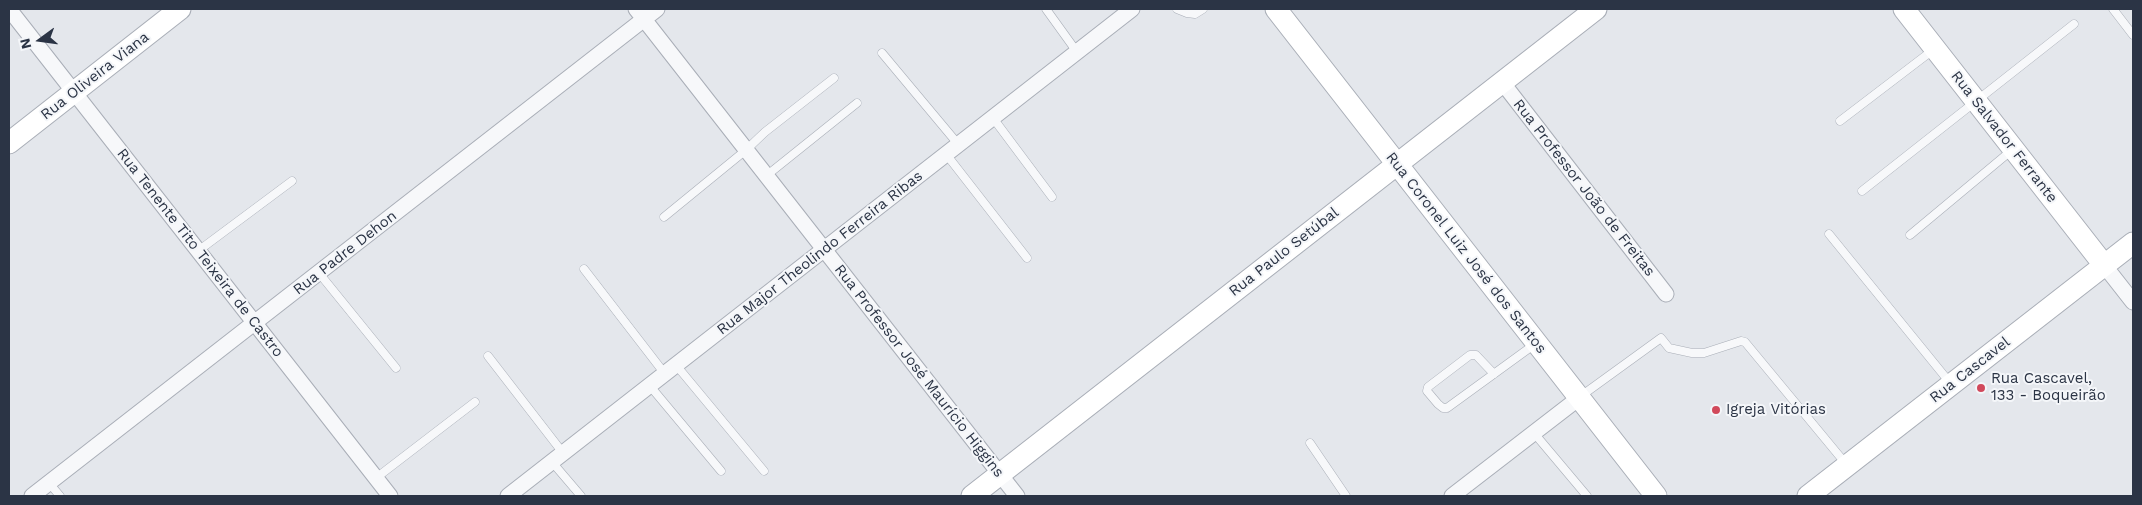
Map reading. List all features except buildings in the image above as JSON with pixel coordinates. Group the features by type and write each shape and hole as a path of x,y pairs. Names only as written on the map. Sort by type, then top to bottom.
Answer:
{"main road":[{"name":"Rua Oliveira Viana","path":"9,143 180,9"},
{"name":"Rua Coronel Luiz José dos Santos","path":"1276,9 1656,496"},
{"name":"Rua Paulo Setúbal","path":"972,496 1596,9"},
{"name":"Rua Salvador Ferrante","path":"1904,9 2104,265"},
{"name":"Rua Cascavel","path":"1808,496 2133,243"}],"street":[{"name":"Rua Tenente Tito Teixeira de Castro","path":"9,9 390,496"},
{"name":"Rua Padre Dehon","path":"32,496 319,273 640,14 657,9"},
{"name":"Rua Major Theolindo Ferreira Ribas","path":"508,496 1132,9"},
{"name":"Rua Professor José Maurício Higgins","path":"640,14 1017,496"},
{"name":"Rua Professor João de Freitas","path":"1502,82 1666,294"},
{"path":"2104,265 2133,302"},
{"path":"1452,496 1579,398"}],"lane":[{"path":"1046,9 1077,52"},
{"path":"1177,9 1195,14 1203,9"},
{"path":"2113,9 2133,35"},
{"path":"1862,191 2074,24"},
{"path":"1840,121 1935,49"},
{"path":"882,53 952,149 1026,258"},
{"path":"664,217 746,150 764,132 834,78"},
{"path":"766,176 857,103"},
{"path":"993,118 1052,197"},
{"path":"1910,235 2013,149"},
{"path":"198,251 292,181"},
{"path":"1829,234 1951,384"},
{"path":"584,269 670,370 764,471"},
{"path":"319,273 396,368"},
{"path":"1579,398 1661,338 1669,348 1692,353 1704,353 1741,341 1746,342 1847,466"},
{"path":"1494,374 1476,355 1470,355 1428,387 1427,391 1438,404 1443,408 1447,408 1494,374 1536,343"},
{"path":"488,356 558,457 581,496"},
{"path":"650,386 721,471"},
{"path":"376,478 475,402"},
{"path":"1534,433 1587,496"},
{"path":"1310,443 1346,496"},
{"path":"49,483 60,496"}],"place":[{"name":"Rua Cascavel, 133 - Boqueirão","path":"1981,388"},
{"name":"Igreja Vitórias","path":"1716,410"}]}
